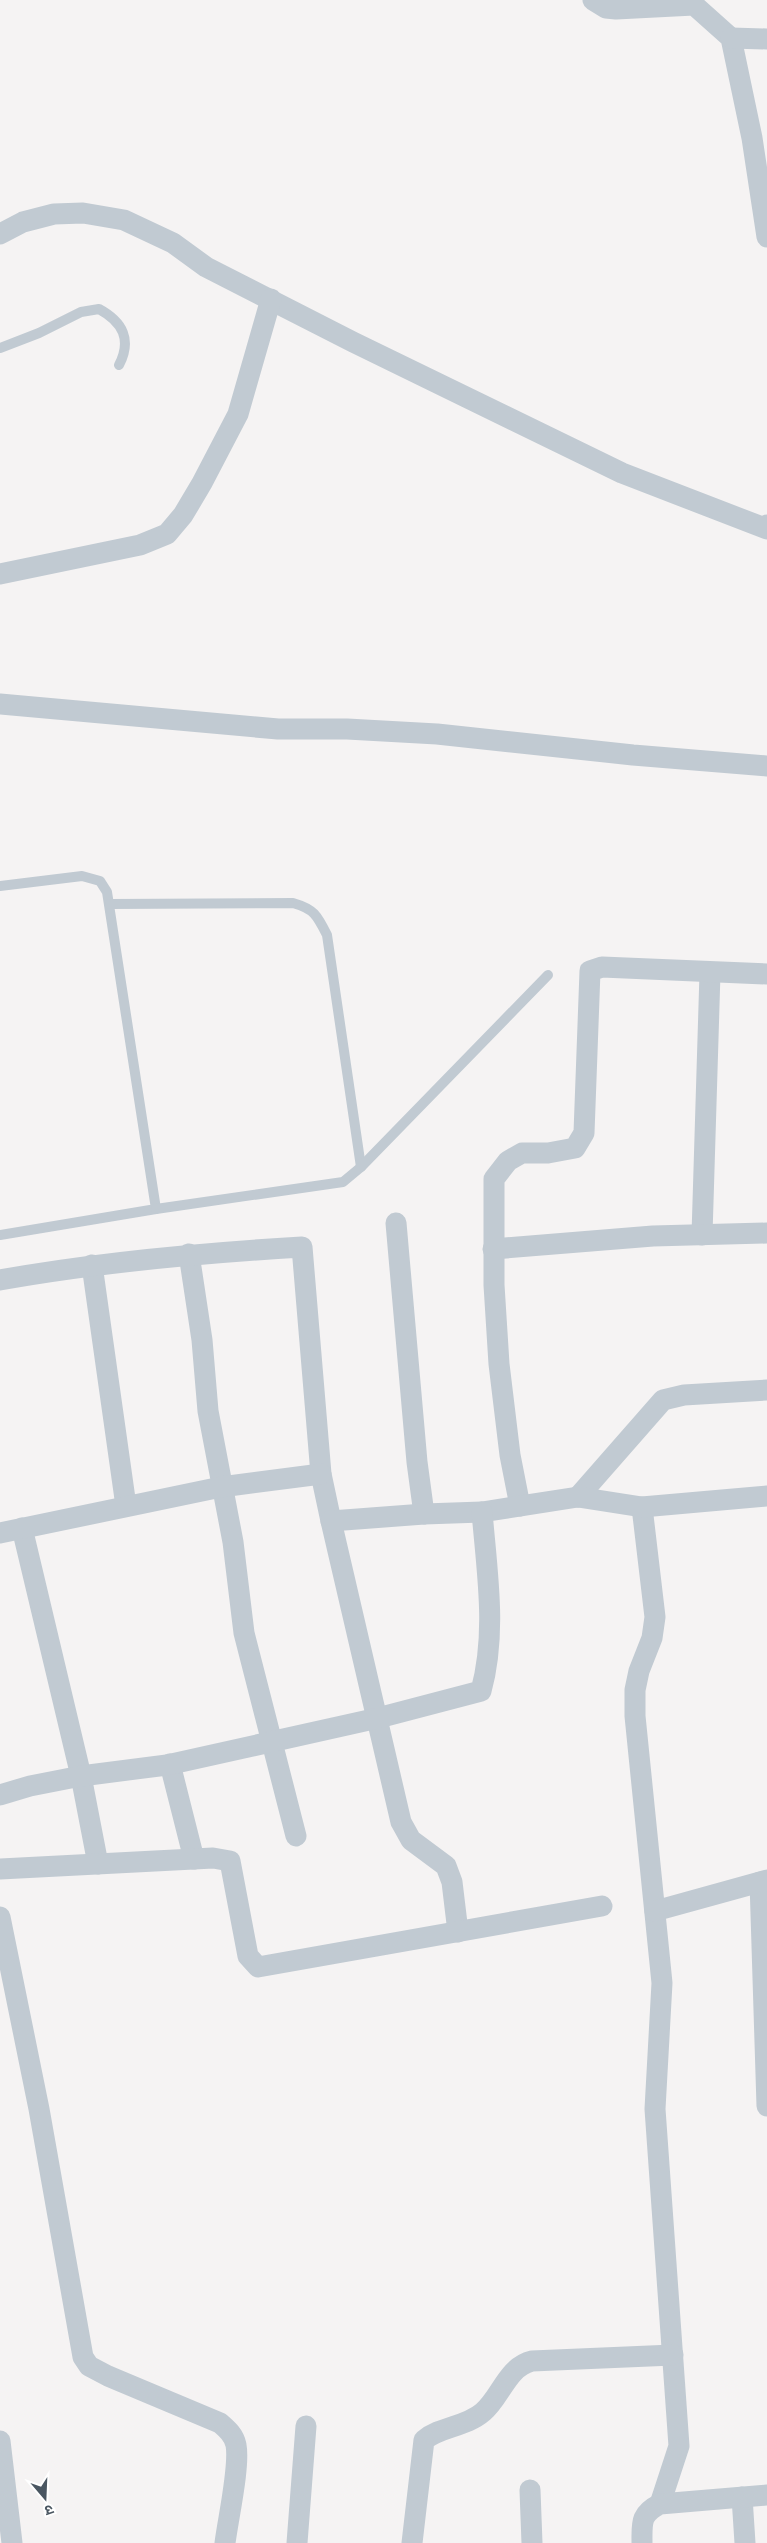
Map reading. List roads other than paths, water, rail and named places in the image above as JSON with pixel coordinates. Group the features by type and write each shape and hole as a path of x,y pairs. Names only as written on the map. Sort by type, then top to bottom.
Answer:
{"street":[{"path":"593,0 606,8 616,9 694,5 731,38 752,138 767,236"},
{"path":"731,38 767,39"},
{"path":"0,234 23,222 54,214 83,212 124,220 173,243 206,267 622,473 767,529 767,525"},
{"path":"0,574 140,545 167,534 183,515 202,483 238,414 271,299"},
{"path":"0,704 278,729 347,729 437,734 633,755 767,766"},
{"path":"520,1506 510,1454 499,1364 493,1248 494,1179 508,1161 522,1153 548,1153 575,1148 584,1133 590,971 602,967 767,974"},
{"path":"702,1235 710,973"},
{"path":"396,1223 417,1462 424,1514"},
{"path":"493,1248 653,1236 767,1233"},
{"path":"0,1280 92,1265 189,1254 302,1247 321,1474 331,1520 401,1822 411,1840 446,1866 452,1882 458,1932"},
{"path":"189,1254 202,1340 208,1411 233,1542 244,1633 296,1836"},
{"path":"92,1265 126,1506"},
{"path":"578,1497 663,1400 684,1395 767,1390"},
{"path":"0,1533 221,1487 321,1474"},
{"path":"331,1520 482,1512 578,1497 642,1508 767,1496"},
{"path":"642,1508 655,1617 652,1638 639,1671 635,1690 635,1716 663,2004 655,2109 679,2446 660,2504"},
{"path":"0,1795 30,1786 80,1776 170,1764 378,1718 481,1691 488,1665 490,1603 482,1512"},
{"path":"22,1528 80,1776 98,1864"},
{"path":"170,1764 194,1859"},
{"path":"0,1869 194,1859 230,1861 248,1956 258,1967 602,1906"},
{"path":"655,1911 764,1881 767,2106"},
{"path":"0,1917 39,2109 83,2357 89,2366 108,2376 220,2423 230,2432 236,2443 236,2458 224,2543"},
{"path":"412,2543 424,2440 473,2419 482,2413 490,2405 516,2368 522,2363 532,2360 673,2355"},
{"path":"297,2543 306,2426"},
{"path":"0,2440 12,2543"},
{"path":"530,2490 532,2543"},
{"path":"642,2543 642,2522 648,2510 660,2504 767,2495"},
{"path":"742,2497 745,2543"}],"lane":[{"path":"0,348 38,333 81,312 99,308 107,313 122,330 126,340 126,349 119,365"},
{"path":"0,886 82,876 100,881 107,892 156,1209"},
{"path":"110,904 293,903 308,908 319,918 327,935 361,1167"},
{"path":"0,1235 156,1209 343,1182 361,1167 548,975"}]}
